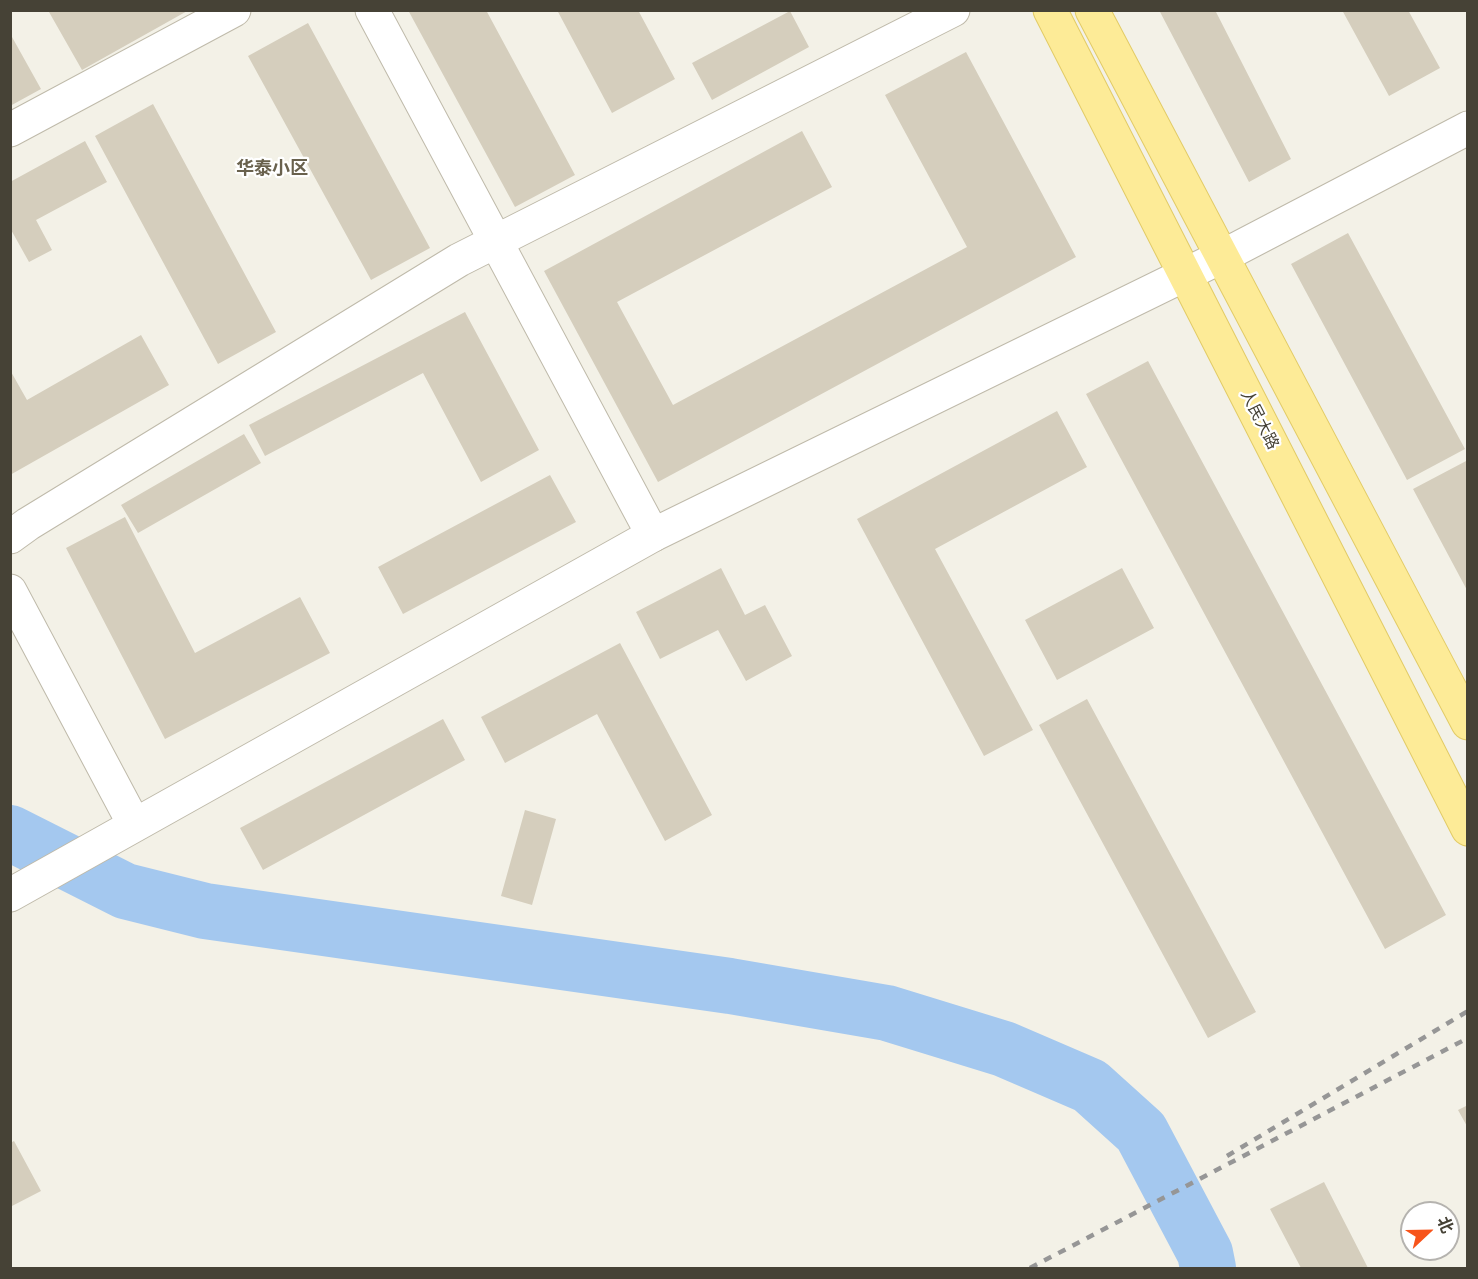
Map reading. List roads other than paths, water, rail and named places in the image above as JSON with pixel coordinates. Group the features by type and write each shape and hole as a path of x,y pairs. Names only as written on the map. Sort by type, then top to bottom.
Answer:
{"main road":[{"name":"人民大路","path":"1050,10 1467,829"},
{"path":"1092,10 1467,723"}],"street":[{"path":"10,130 234,10"},
{"path":"372,10 653,535"},
{"path":"10,537 459,260 953,10"},
{"path":"10,895 653,535 1186,276 1467,128"},
{"path":"10,591 134,824"}],"waterway":[{"path":"10,833 125,891 205,911 730,986 887,1013 1004,1049 1090,1086 1141,1132 1205,1253 1208,1268"}],"railway":[{"path":"1227,1156 1468,1011"},
{"path":"1030,1268 1468,1038"}],"district":[{"name":"华泰小区","path":"272,169"}]}
